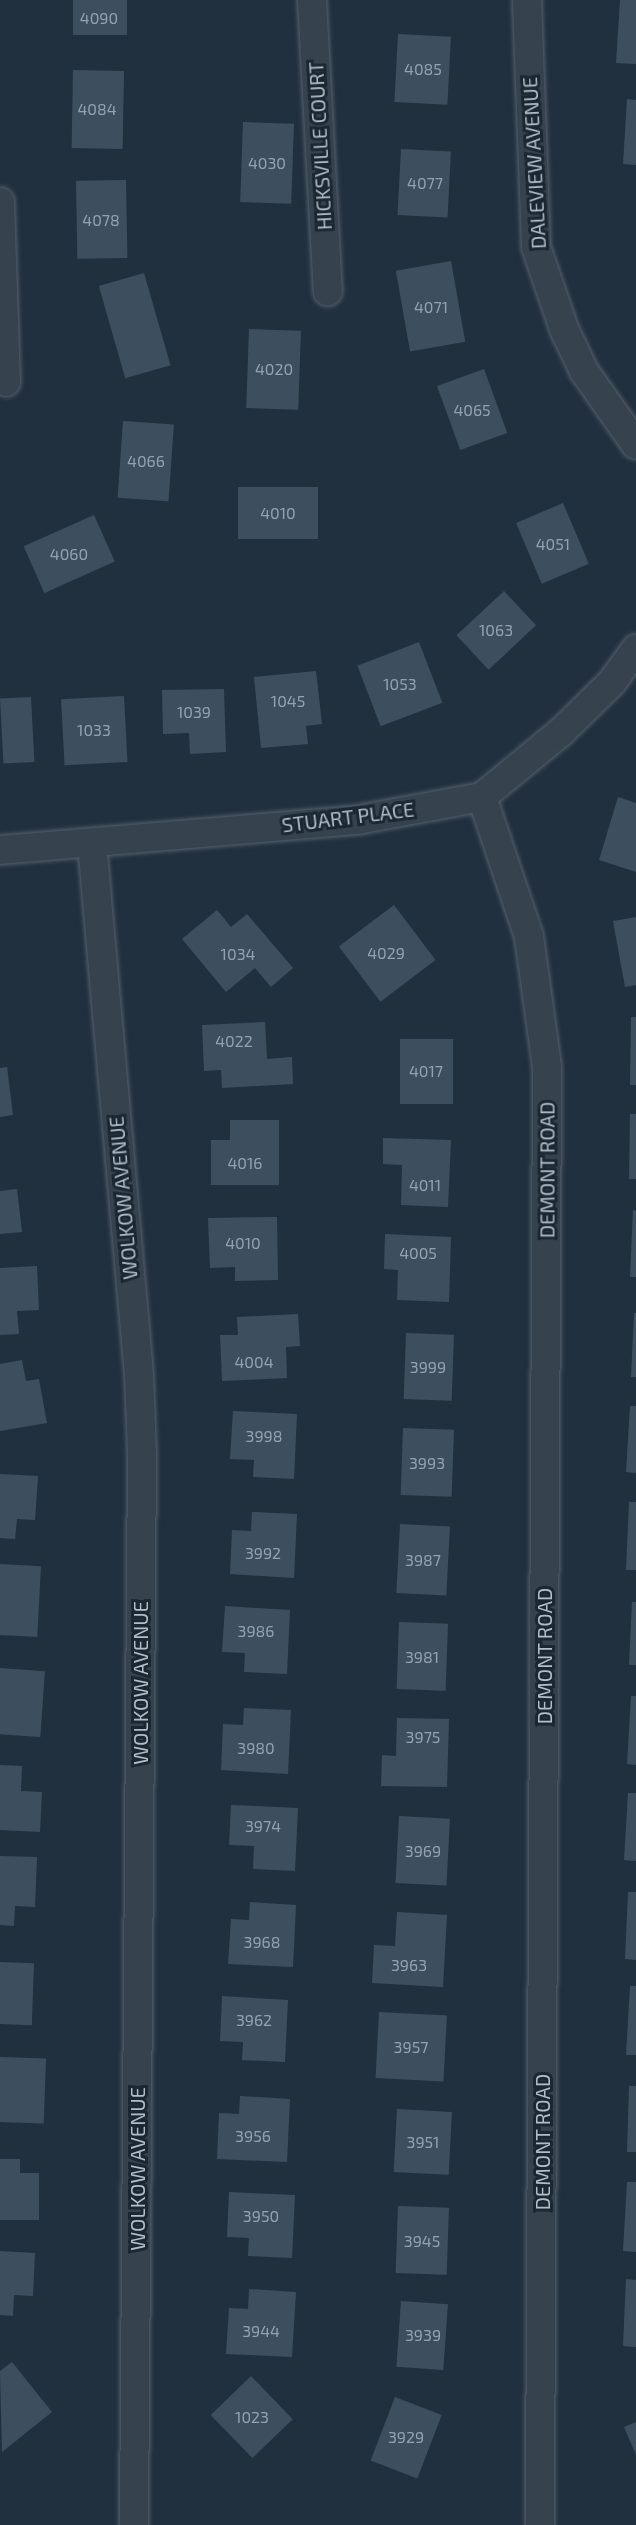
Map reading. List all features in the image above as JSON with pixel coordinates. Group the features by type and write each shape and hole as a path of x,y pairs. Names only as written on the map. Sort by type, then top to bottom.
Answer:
{"street":[{"name":"HICKSVILLE COURT","path":"312,0 328,292"},
{"name":"DALEVIEW AVENUE","path":"527,0 536,248 560,319 584,370 636,445"},
{"path":"0,201 6,382"},
{"name":"STUART PLACE","path":"0,850 357,820 482,797 567,725 612,682 636,649"},
{"name":"DEMONT ROAD","path":"482,797 529,937 547,1067 540,2525"},
{"name":"WOLKOW AVENUE","path":"92,843 139,1375 142,1453 134,2525"}],"building":[{"path":"73,0 127,0 127,35 73,35"},
{"path":"620,0 636,0 636,64 616,63"},
{"path":"398,34 451,37 447,105 394,102"},
{"path":"73,70 124,71 123,149 72,148"},
{"path":"627,99 636,100 636,165 623,164"},
{"path":"243,122 294,124 291,204 240,202"},
{"path":"401,149 451,152 447,218 398,215"},
{"path":"126,180 127,258 77,259 76,181"},
{"path":"451,261 465,342 410,351 396,271"},
{"path":"144,273 170,365 125,378 99,286"},
{"path":"249,329 301,331 298,410 246,408"},
{"path":"484,369 507,433 460,450 437,386"},
{"path":"123,421 174,425 169,501 118,498"},
{"path":"238,487 318,487 318,539 238,539"},
{"path":"563,503 589,564 542,584 516,523"},
{"path":"94,515 115,562 44,593 24,546"},
{"path":"504,591 536,625 489,670 456,635"},
{"path":"419,642 442,703 381,726 357,666"},
{"path":"316,671 322,724 306,726 308,744 261,748 254,677"},
{"path":"224,689 226,752 190,754 189,733 163,734 162,690"},
{"path":"124,696 127,762 65,765 61,699"},
{"path":"31,697 34,762 3,764 0,699"},
{"path":"618,797 636,803 636,872 599,860"},
{"path":"394,905 436,960 380,1002 339,947"},
{"path":"217,910 231,927 247,914 293,968 271,987 255,968 226,992 182,939"},
{"path":"636,917 636,985 625,987 613,921"},
{"path":"631,1017 636,1017 636,1085 630,1085"},
{"path":"265,1022 267,1059 292,1057 293,1084 222,1088 221,1070 204,1071 202,1025"},
{"path":"400,1039 453,1039 453,1104 400,1104"},
{"path":"7,1067 13,1115 0,1117 0,1068"},
{"path":"630,1114 636,1114 636,1179 629,1179"},
{"path":"230,1120 279,1120 279,1185 211,1185 211,1140 230,1140"},
{"path":"383,1138 451,1140 448,1207 401,1205 402,1165 383,1164"},
{"path":"17,1189 22,1232 0,1234 0,1191"},
{"path":"633,1210 636,1211 636,1277 630,1277"},
{"path":"277,1217 278,1280 235,1281 235,1267 210,1268 208,1218"},
{"path":"385,1234 451,1237 449,1302 397,1300 398,1270 384,1269"},
{"path":"37,1266 39,1310 17,1311 19,1334 0,1335 0,1268"},
{"path":"634,1313 636,1313 636,1377 631,1377"},
{"path":"298,1314 300,1346 286,1347 287,1378 222,1381 220,1335 238,1335 237,1317"},
{"path":"406,1333 454,1335 452,1401 404,1399"},
{"path":"22,1360 26,1381 39,1379 47,1423 0,1431 0,1364"},
{"path":"630,1406 636,1406 636,1473 626,1472"},
{"path":"233,1411 297,1414 294,1479 253,1477 254,1460 230,1459"},
{"path":"403,1428 454,1430 452,1497 401,1495"},
{"path":"0,1474 38,1476 35,1520 17,1519 15,1539 0,1538"},
{"path":"629,1502 636,1502 636,1570 626,1570"},
{"path":"252,1512 297,1514 294,1578 230,1574 232,1530 251,1531"},
{"path":"400,1524 450,1527 446,1596 396,1593"},
{"path":"0,1564 41,1566 37,1637 0,1635"},
{"path":"632,1602 636,1602 636,1665 629,1665"},
{"path":"225,1606 290,1610 287,1674 244,1672 245,1653 222,1652"},
{"path":"399,1622 448,1624 446,1691 397,1689"},
{"path":"0,1668 45,1671 40,1737 0,1734"},
{"path":"631,1696 636,1696 636,1765 627,1764"},
{"path":"244,1708 291,1710 288,1774 221,1770 223,1724 243,1725"},
{"path":"397,1718 449,1719 447,1787 381,1786 382,1755 396,1756"},
{"path":"0,1765 22,1766 21,1791 42,1792 40,1832 0,1830"},
{"path":"628,1793 636,1793 636,1861 624,1860"},
{"path":"231,1805 298,1808 295,1871 253,1869 254,1846 229,1845"},
{"path":"399,1816 450,1819 446,1886 395,1883"},
{"path":"0,1856 37,1857 35,1907 15,1906 14,1926 0,1925"},
{"path":"628,1892 636,1892 636,1960 625,1959"},
{"path":"250,1902 296,1905 293,1967 228,1964 231,1919 249,1920"},
{"path":"397,1912 447,1915 443,1987 372,1983 374,1945 395,1946"},
{"path":"0,1962 34,1963 32,2025 0,2024"},
{"path":"630,1986 636,1986 636,2055 626,2055"},
{"path":"222,1996 288,2000 285,2062 242,2060 243,2042 220,2041"},
{"path":"379,2012 447,2016 443,2081 376,2078"},
{"path":"0,2057 46,2059 44,2124 0,2122"},
{"path":"629,2086 636,2086 636,2152 627,2152"},
{"path":"240,2096 290,2099 287,2162 217,2159 219,2113 239,2114"},
{"path":"397,2109 452,2112 449,2175 394,2172"},
{"path":"0,2159 20,2159 20,2173 39,2173 39,2220 0,2220"},
{"path":"627,2182 636,2182 636,2252 623,2251"},
{"path":"229,2192 295,2195 292,2258 248,2256 249,2238 227,2237"},
{"path":"398,2206 449,2208 447,2275 396,2273"},
{"path":"0,2251 35,2253 33,2296 14,2295 13,2316 0,2315"},
{"path":"626,2279 636,2280 636,2347 623,2346"},
{"path":"249,2289 296,2292 292,2357 226,2354 229,2308 248,2309"},
{"path":"401,2301 448,2304 443,2370 396,2367"},
{"path":"12,2362 52,2412 2,2452 0,2371"},
{"path":"251,2376 293,2419 252,2458 211,2415"},
{"path":"395,2397 442,2415 417,2478 371,2460"},
{"path":"636,2422 636,2455 624,2427"}]}
